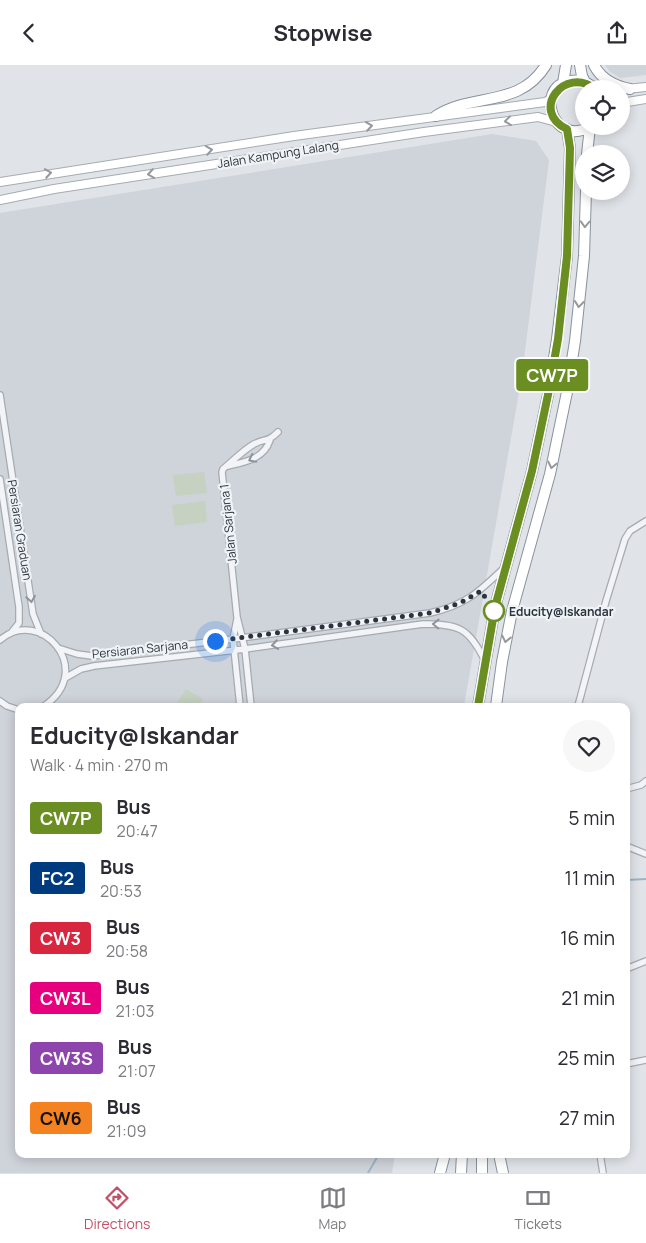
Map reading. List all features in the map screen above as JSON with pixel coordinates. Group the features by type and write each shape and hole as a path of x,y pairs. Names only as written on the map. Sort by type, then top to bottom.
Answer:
{"highway":[{"path":"436,116 444,110 511,94 530,83 546,65"},
{"path":"563,83 566,65"},
{"path":"580,65 582,76 586,80"},
{"path":"594,65 597,72 608,80"},
{"path":"575,81 563,83 554,91 551,99 551,112 556,122 567,129 575,130"},
{"path":"478,703 484,661 495,607 532,471 558,339 567,256 570,148 567,129"},
{"path":"496,703 502,661 512,611 550,474 567,392 575,341 584,256 586,200"},
{"path":"440,1173 444,1158"},
{"path":"461,1173 462,1158"},
{"path":"482,1158 482,1173"},
{"path":"500,1158 503,1173"}],"main road":[{"path":"630,89 646,87"},
{"name":"Jalan Kampung Lalang","path":"0,182 436,116 520,106 545,102 551,99"},
{"path":"630,102 646,99"},
{"name":"Jalan Kampung Lalang","path":"1,200 73,186 424,132 538,117 556,122"}],"street":[{"name":"Persiaran Graduan","path":"0,395 33,614 41,634"},
{"name":"Jalan Sarjana 1","path":"237,617 222,472 244,450 256,443 270,440 278,432"},
{"path":"226,467 246,463 261,454 266,449 270,440"},
{"name":"Persiaran Graduan","path":"0,479 20,607 19,623 11,633"},
{"path":"579,703 625,539 630,531 646,521"},
{"name":"Persiaran Sarjana","path":"58,647 77,654 92,655 243,638 423,614 444,609 476,595 506,565"},
{"path":"237,617 245,649 250,703"},
{"path":"237,617 233,639 240,703"},
{"name":"Persiaran Sarjana","path":"65,678 81,669 94,666 245,649 423,624 452,626 469,635 476,644 484,661"},
{"path":"0,640 11,633 31,631 51,639 58,647 66,667 65,678 57,695 48,703"},
{"path":"0,701 15,708"},
{"path":"0,709 7,705"},
{"path":"630,788 641,785 646,781"},
{"path":"630,848 646,854"},
{"path":"630,967 646,961"},
{"path":"630,1063 646,1060"},
{"path":"601,1158 603,1173"}],"shaded area":[{"path":"605,65 646,65 646,75 621,78 609,71"},
{"path":"492,134 536,141 549,160 522,375 465,703 15,703 15,1158 394,1158 392,1173 0,1173 0,213"}],"green space":[{"path":"204,472 207,493 176,496 173,475"},
{"path":"205,501 207,522 175,526 172,505"},
{"path":"186,689 203,699 201,703 177,703"}],"waterway":[{"path":"630,880 646,879"},
{"path":"368,1173 377,1158"}],"bus line":[{"name":"CW7P","path":"478,703 495,607 532,471 558,339 567,256 570,148 567,129 556,122 550,107 554,91 567,81 575,80"}],"place":[{"name":"Educity@Iskandar","path":"494,611"}],"route":[{"path":"215,641 430,613 460,603 481,591 494,611"}]}
